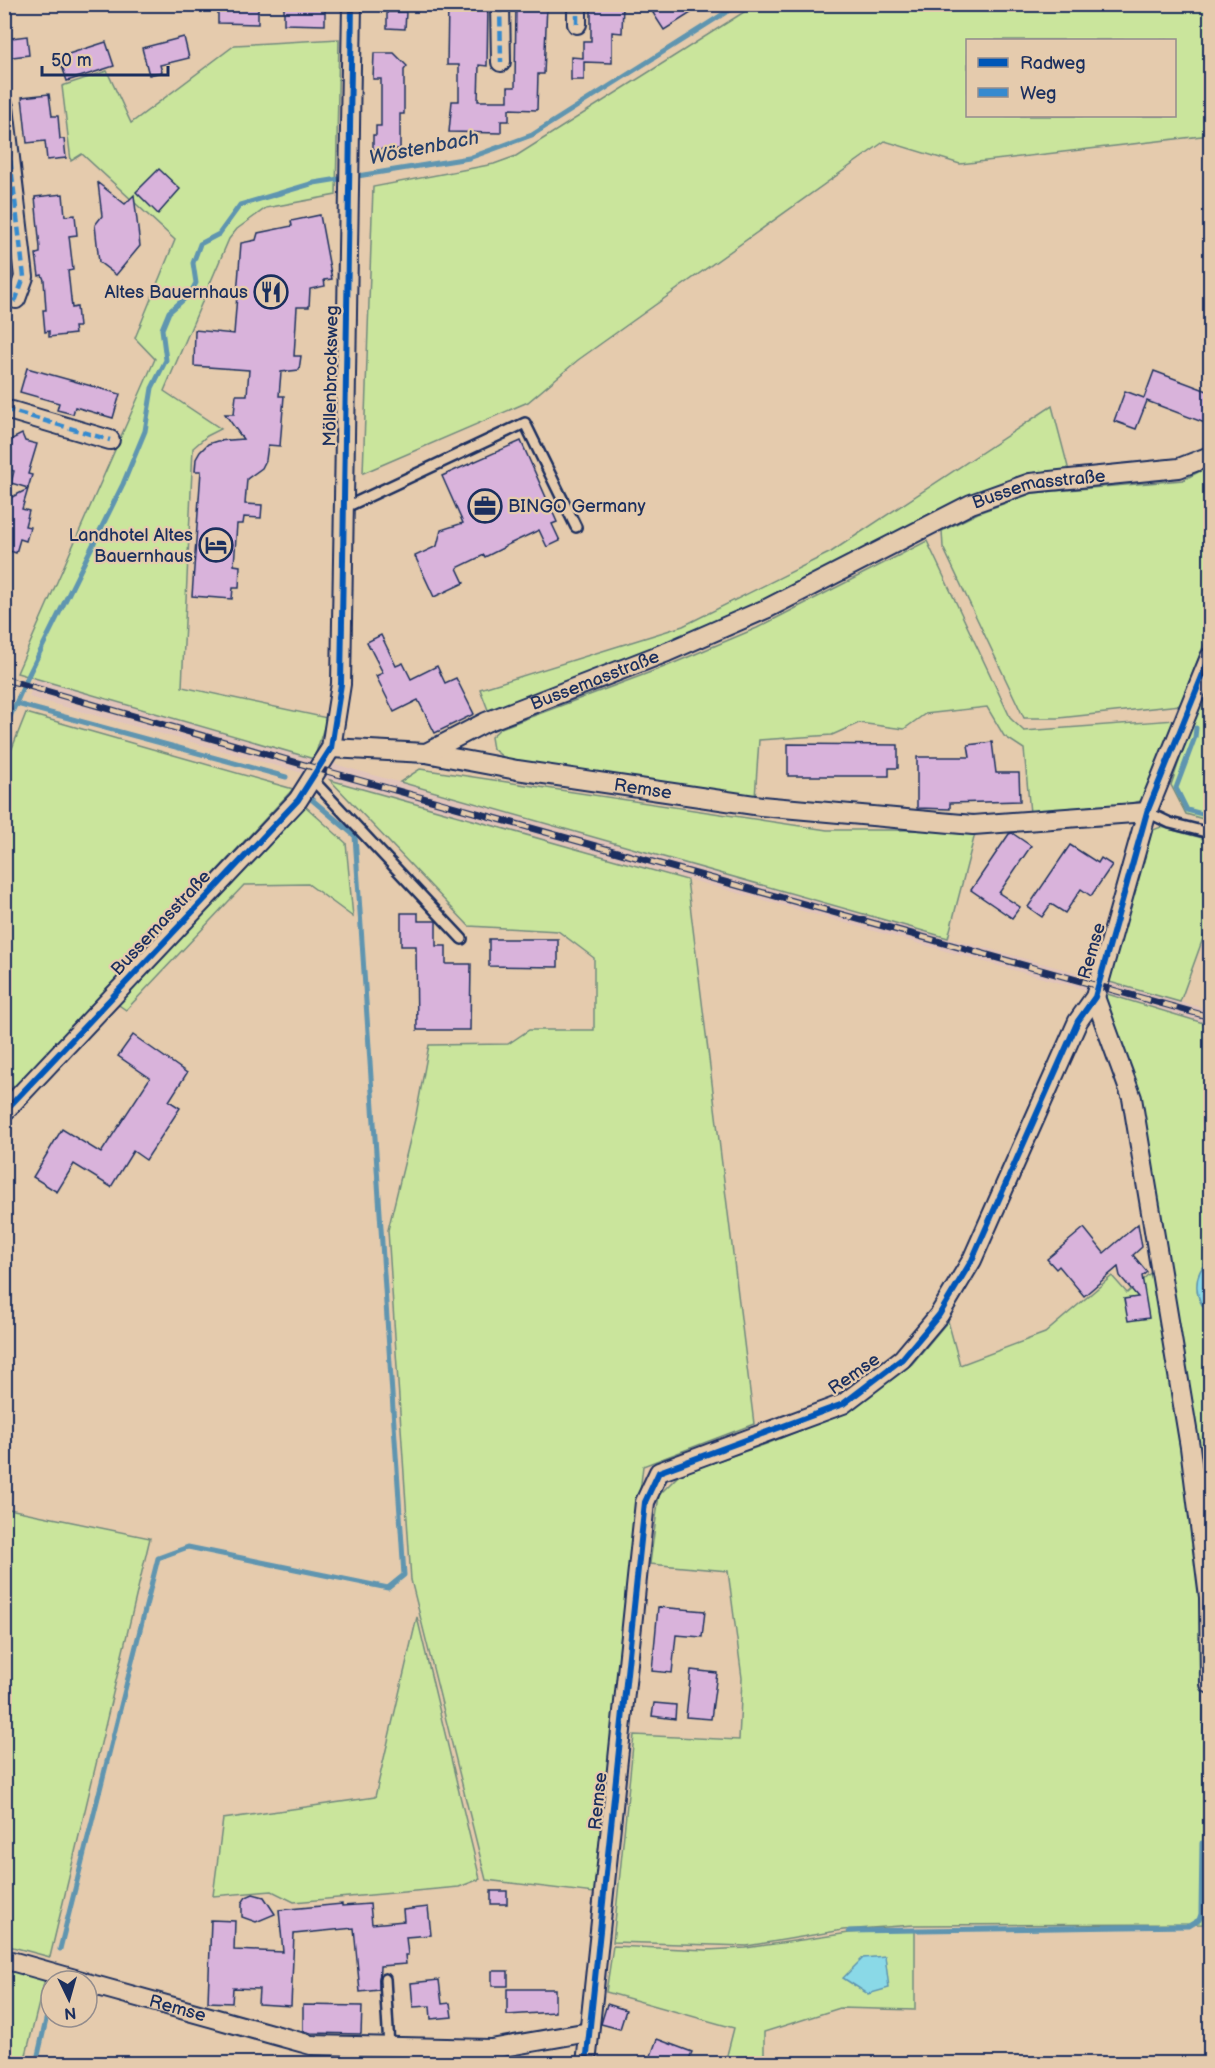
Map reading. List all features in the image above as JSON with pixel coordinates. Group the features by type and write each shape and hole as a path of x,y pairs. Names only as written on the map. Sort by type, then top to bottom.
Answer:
{"street":[{"name":"Möllenbrocksweg","path":"332,748 342,684 352,4"},
{"path":"500,4 501,62"},
{"path":"577,4 577,24"},
{"path":"4,107 24,277 16,299"},
{"path":"4,411 12,411 110,440"},
{"name":"Bussemasstraße","path":"426,753 486,722 667,652 768,608 970,504 1030,483 1179,468 1210,456"},
{"name":"Remse","path":"586,2064 645,1502 659,1472 843,1404 902,1359 939,1315 972,1260 1078,1021 1095,997 1147,812 1210,657"},
{"path":"332,748 426,753"},
{"name":"Bussemasstraße","path":"4,1112 298,800 332,748"},
{"name":"Remse","path":"426,753 517,770 761,806 974,825 1147,812"},
{"name":"Remse","path":"1095,997 1132,1098 1190,1447 1209,1597 1210,1684"},
{"path":"4,1959 39,1969"},
{"name":"Remse","path":"99,1986 311,2045 491,2049 589,2032"}],"lane":[{"path":"344,508 525,423 576,527"},
{"path":"312,779 462,939"},
{"name":"Remse","path":"1147,812 1170,823 1210,833"},
{"path":"385,1979 389,2047"}],"shaded area":[{"path":"34,678 314,759 306,774 29,697"},
{"path":"331,763 1093,977 1089,991 322,777"},
{"path":"1106,981 1210,1010 1210,1025 1104,993"}],"green space":[{"path":"755,5 1210,5 1210,135 960,164 885,141 578,360 528,402 363,473 373,187 494,164 516,156"},
{"path":"339,39 336,195 266,208 237,229 229,239 164,391 221,429 207,436 193,448 182,687 327,718 314,759 17,673 155,359 135,338 175,240 82,154 71,161 62,86 107,71 131,123 235,45"},
{"path":"1052,406 1069,471 731,618 490,715 480,689 683,626 831,552"},
{"path":"1210,466 1210,629 1180,705 1059,718 1024,718 943,547 942,531 978,513 1033,493 1183,480"},
{"path":"927,541 1011,719 1024,731 1175,720 1141,801 1115,806 1030,813 1024,749 1004,736 987,707 925,714 904,729 859,723 832,735 759,740 755,798 507,760 493,749 491,737 501,728 667,666 757,628"},
{"path":"1210,678 1210,821 1186,814 1171,785"},
{"path":"26,713 293,789 5,1098 5,766"},
{"path":"420,769 827,830 976,830 948,938 400,782"},
{"path":"330,780 687,880 754,1424 643,1466 594,1893 486,1880 411,1580 388,1230 416,1115 429,1045 508,1044 529,1030 594,1030 594,958 558,931 469,926"},
{"path":"304,805 346,843 353,917 308,884 244,885 126,1010 113,1001"},
{"path":"1161,827 1210,840 1210,919 1180,1002 1106,981 1148,832"},
{"path":"1104,993 1210,1025 1210,1518 1166,1256"},
{"path":"1155,1269 1203,1596 1203,1924 914,1925 843,1930 747,1946 613,1942 634,1735 739,1740 742,1678 728,1571 650,1564 659,1495 680,1474 769,1443 846,1411 912,1364 948,1321 960,1365 1045,1333 1112,1276 1127,1293"},
{"path":"4,1508 150,1538 50,1957 5,1945"},
{"path":"417,1617 480,1879 459,1887 294,1902 272,1891 213,1896 223,1819 375,1797"},
{"path":"915,1929 915,2010 840,2008 764,2032 764,2063 725,2063 734,2028 606,1992 613,1946 707,1950 746,1948 849,1933"},
{"path":"4,1967 39,1977 39,2003 24,2063 5,2063"}],"water":[{"path":"1210,1260 1210,1313 1200,1302 1197,1286 1200,1271"},
{"path":"885,1956 889,1988 868,1994 843,1978 863,1958"}],"building":[{"path":"218,4 258,4 258,24 218,23"},
{"path":"284,4 325,4 325,25 284,24"},
{"path":"448,4 488,4 487,66 479,65 478,101 508,101 508,87 515,87 516,4 547,4 544,74 538,74 537,110 509,109 509,121 501,121 501,133 449,132 452,101 459,101 459,65 447,65"},
{"path":"591,4 623,4 622,33 612,32 612,63 584,62 584,80 571,80 571,57 583,58 583,41 591,41"},
{"path":"666,4 686,4 691,13 664,30 653,13"},
{"path":"387,12 406,12 405,29 387,28"},
{"path":"27,36 29,55 4,58 4,39"},
{"path":"184,37 189,58 160,65 162,72 149,75 142,48"},
{"path":"106,42 114,66 67,81 59,57"},
{"path":"374,53 394,53 407,66 404,70 404,114 400,114 400,149 373,149 373,135 376,135 376,126 381,126 381,79 373,79"},
{"path":"49,94 52,116 58,116 60,139 64,139 66,158 47,160 45,141 27,143 22,97"},
{"path":"159,169 180,189 158,214 136,192"},
{"path":"98,183 125,204 134,195 140,246 116,275 99,262 95,225 102,216"},
{"path":"63,194 65,216 75,215 77,235 69,236 73,270 68,271 72,308 77,307 79,327 74,327 75,334 49,337 49,331 45,332 43,310 46,310 44,280 42,275 39,276 36,254 40,253 40,248 35,197"},
{"path":"320,215 332,279 324,280 325,286 310,289 309,307 297,307 294,356 301,356 299,370 281,372 279,396 284,396 280,446 268,445 266,460 262,468 247,479 245,504 262,505 261,518 244,517 243,524 237,524 234,565 240,566 239,588 233,588 232,599 192,596 201,471 195,471 196,459 208,444 243,439 225,414 234,414 236,395 247,395 249,370 194,366 195,330 234,334 241,243 256,240 258,233 292,226 291,221"},
{"path":"27,368 120,394 113,418 75,407 73,414 57,410 59,403 20,392"},
{"path":"1154,371 1210,392 1210,425 1147,401 1136,429 1114,421 1125,391 1144,398"},
{"path":"22,434 25,441 37,444 28,474 32,475 28,488 11,483 14,471 4,468 12,439"},
{"path":"521,441 557,522 552,524 560,541 547,547 539,530 457,568 464,583 434,597 415,556 437,546 441,530 463,523 442,476"},
{"path":"28,489 22,509 29,511 25,526 30,527 26,541 20,539 16,553 4,549 4,501"},
{"path":"381,635 396,666 403,663 411,679 437,666 445,683 456,678 474,714 435,733 418,700 394,712 376,676 383,673 367,642"},
{"path":"992,742 996,773 1019,773 1020,801 950,803 950,809 917,808 917,757 970,757 968,745"},
{"path":"788,744 898,745 898,768 889,768 889,776 788,776"},
{"path":"1012,833 1031,846 999,893 1020,907 1012,918 971,890 1009,834"},
{"path":"1070,845 1098,863 1101,858 1112,865 1091,896 1081,889 1065,913 1051,904 1042,917 1028,907"},
{"path":"401,913 418,913 418,921 436,921 436,946 446,946 446,964 471,964 470,1030 417,1030 416,946 401,946"},
{"path":"489,939 558,939 558,967 489,966"},
{"path":"133,1035 187,1073 169,1101 180,1108 146,1160 133,1151 111,1187 74,1164 57,1192 33,1177 62,1129 101,1153 150,1078 118,1056"},
{"path":"1138,1224 1142,1247 1133,1255 1147,1272 1142,1276 1149,1318 1128,1321 1124,1299 1138,1297 1120,1276 1118,1267 1084,1296 1059,1266 1056,1269 1047,1259 1084,1228 1104,1253"},
{"path":"658,1607 705,1611 702,1637 676,1635 672,1673 652,1671"},
{"path":"691,1670 717,1673 711,1719 686,1717"},
{"path":"654,1703 676,1705 675,1719 652,1716"},
{"path":"491,1891 507,1891 507,1904 491,1904"},
{"path":"253,1894 264,1897 275,1914 256,1922 242,1917 242,1903 246,1897"},
{"path":"342,1904 342,1906 370,1904 372,1924 404,1921 403,1910 428,1907 431,1935 406,1937 408,1955 405,1955 406,1964 380,1966 379,1990 360,1992 354,1928 294,1934 291,2006 258,2004 259,1989 233,1988 232,2003 208,2002 211,1920 235,1921 234,1950 283,1952 279,1910"},
{"path":"492,1971 508,1971 508,1986 492,1986"},
{"path":"439,1980 442,2004 450,2003 452,2017 431,2019 430,2006 413,2007 411,1983"},
{"path":"507,1989 555,1989 555,2012 507,2015"},
{"path":"607,2004 626,2010 620,2029 601,2024"},
{"path":"303,2005 362,2006 361,2034 303,2031"},
{"path":"657,2039 692,2052 687,2064 648,2064"}],"waterway":[{"name":"Wöstenbach","path":"4,730 30,672 123,484 145,431 152,388 166,360 162,329 169,312 190,294 196,283 193,263 200,244 219,234 240,205 314,183 469,158 532,135 739,4"},
{"path":"17,704 286,777"},
{"path":"1196,728 1195,737 1176,788 1187,810 1210,816"},
{"path":"60,1949 158,1558 188,1547 388,1588 404,1575 355,836 310,798"},
{"path":"849,1931 1189,1926 1199,1920 1201,1914 1202,1843"},
{"path":"36,2064 44,2029"}],"railway":[{"path":"4,679 1210,1017"}],"marked path":[{"path":"500,4 501,62"},
{"path":"577,4 577,24"},
{"path":"4,107 24,277 16,299 4,311"},
{"path":"4,376 7,397 4,400"},
{"path":"4,411 12,411 110,440"}],"cycle path":[{"path":"4,1112 298,800 331,748 341,684 352,4"},
{"path":"586,2064 645,1502 659,1472 843,1404 902,1359 939,1315 972,1260 1078,1021 1095,997 1147,812 1210,657"}],"place":[{"name":"Altes Bauernhaus","path":"271,292"},
{"name":"BINGO Germany","path":"485,506"},
{"name":"Landhotel Altes Bauernhaus","path":"216,545"}]}
